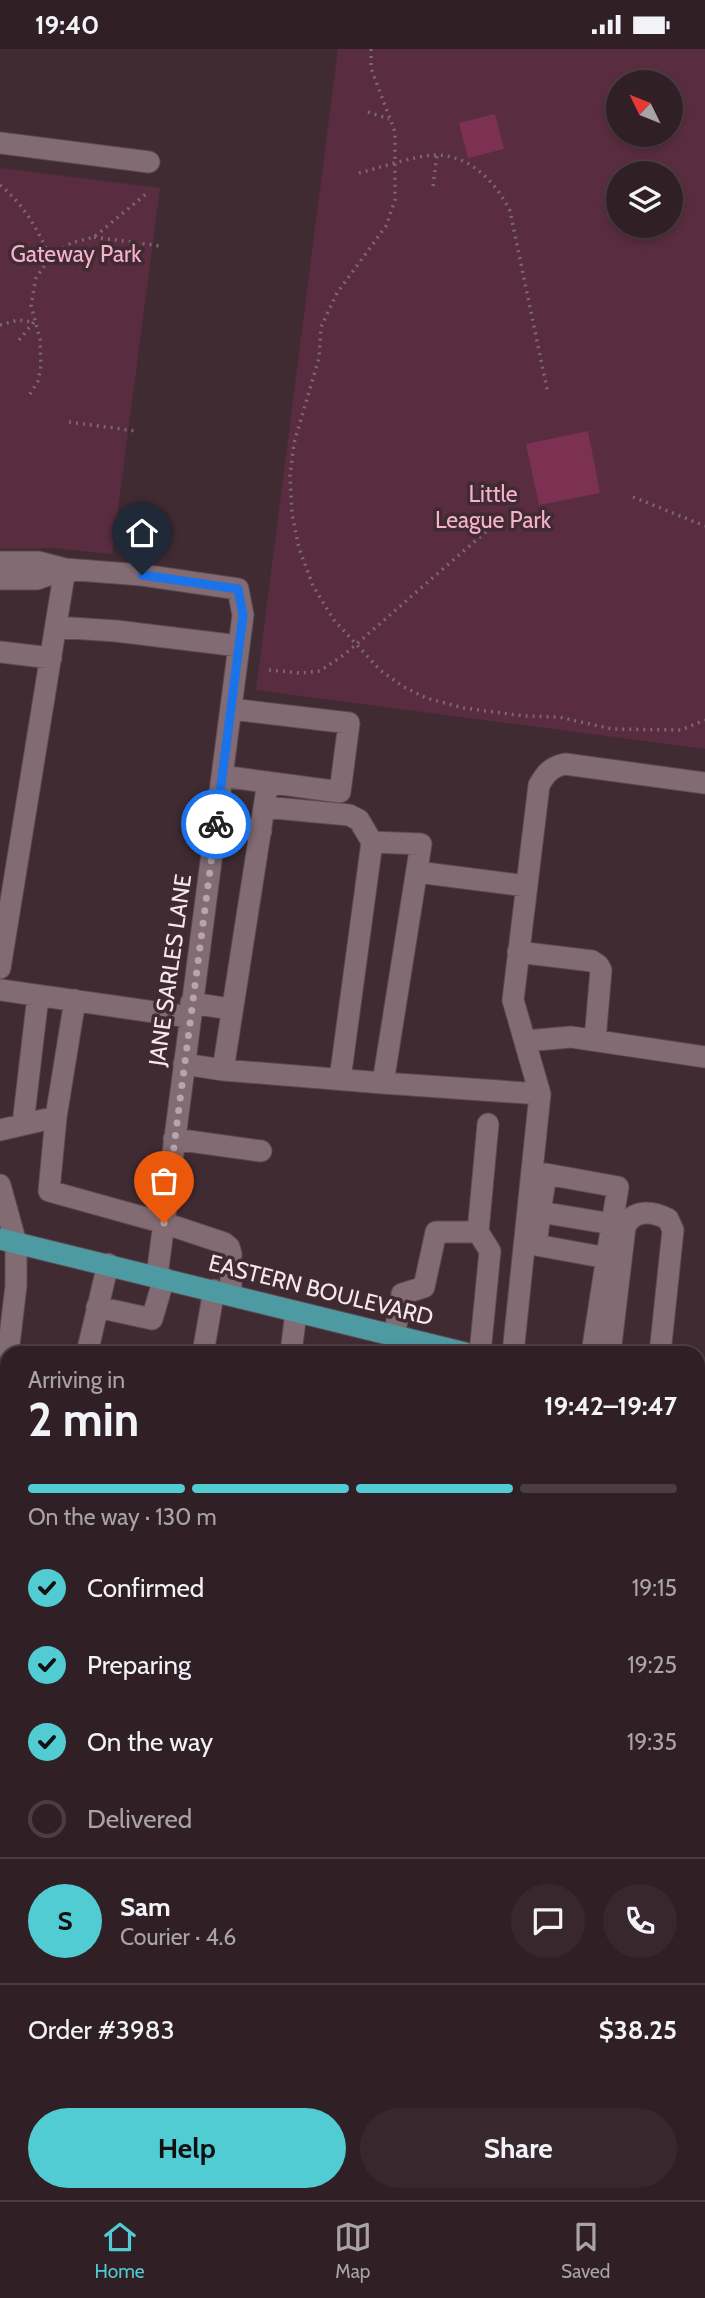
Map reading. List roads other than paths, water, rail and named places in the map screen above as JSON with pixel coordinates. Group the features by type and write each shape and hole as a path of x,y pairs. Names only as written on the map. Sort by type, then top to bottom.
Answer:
{"main road":[{"name":"EASTERN BOULEVARD","path":"8,1241 440,1346"}],"street":[{"path":"0,143 149,162"},
{"path":"0,562 38,562 65,569"},
{"path":"0,579 37,579 65,569"},
{"path":"0,968 10,856 51,658 65,569"},
{"name":"JANE SARLES LANE","path":"65,569 142,575 238,589 243,615 190,1010 160,1277 152,1318 97,1307"},
{"path":"56,627 117,631 239,646"},
{"path":"0,652 51,658"},
{"path":"222,776 340,792 349,723 231,709"},
{"path":"514,1346 540,1094 513,1000 539,785 546,773 565,764 705,783"},
{"path":"223,1070 268,782"},
{"path":"264,807 349,815 359,820 372,842 340,1079"},
{"path":"216,825 261,831"},
{"path":"372,842 421,844 383,1083"},
{"path":"417,872 527,880"},
{"path":"518,952 592,961 598,965 601,970 595,1041"},
{"path":"0,991 190,1010 231,1009"},
{"path":"23,1124 38,996"},
{"path":"75,1000 56,1117 49,1191 164,1223 229,1247 231,1254 222,1293 205,1346"},
{"path":"525,1041 570,1037 705,1057"},
{"path":"184,1064 223,1070 540,1094"},
{"path":"0,1130 56,1117"},
{"path":"468,1346 490,1251 478,1232 488,1124"},
{"path":"174,1139 261,1151"},
{"path":"526,1346 546,1174 618,1187 593,1346"},
{"path":"0,1185 16,1286 10,1346"},
{"path":"540,1212 612,1224"},
{"path":"611,1346 625,1227 634,1216 641,1213 668,1219 673,1230 661,1346"},
{"path":"394,1336 402,1294 424,1287 436,1232 478,1232"},
{"path":"536,1245 607,1258"},
{"path":"89,1346 107,1264"},
{"path":"292,1346 296,1312"}],"park label":[{"name":"Gateway Park","path":"76,254"},
{"name":"Little League Park","path":"493,507"}]}
